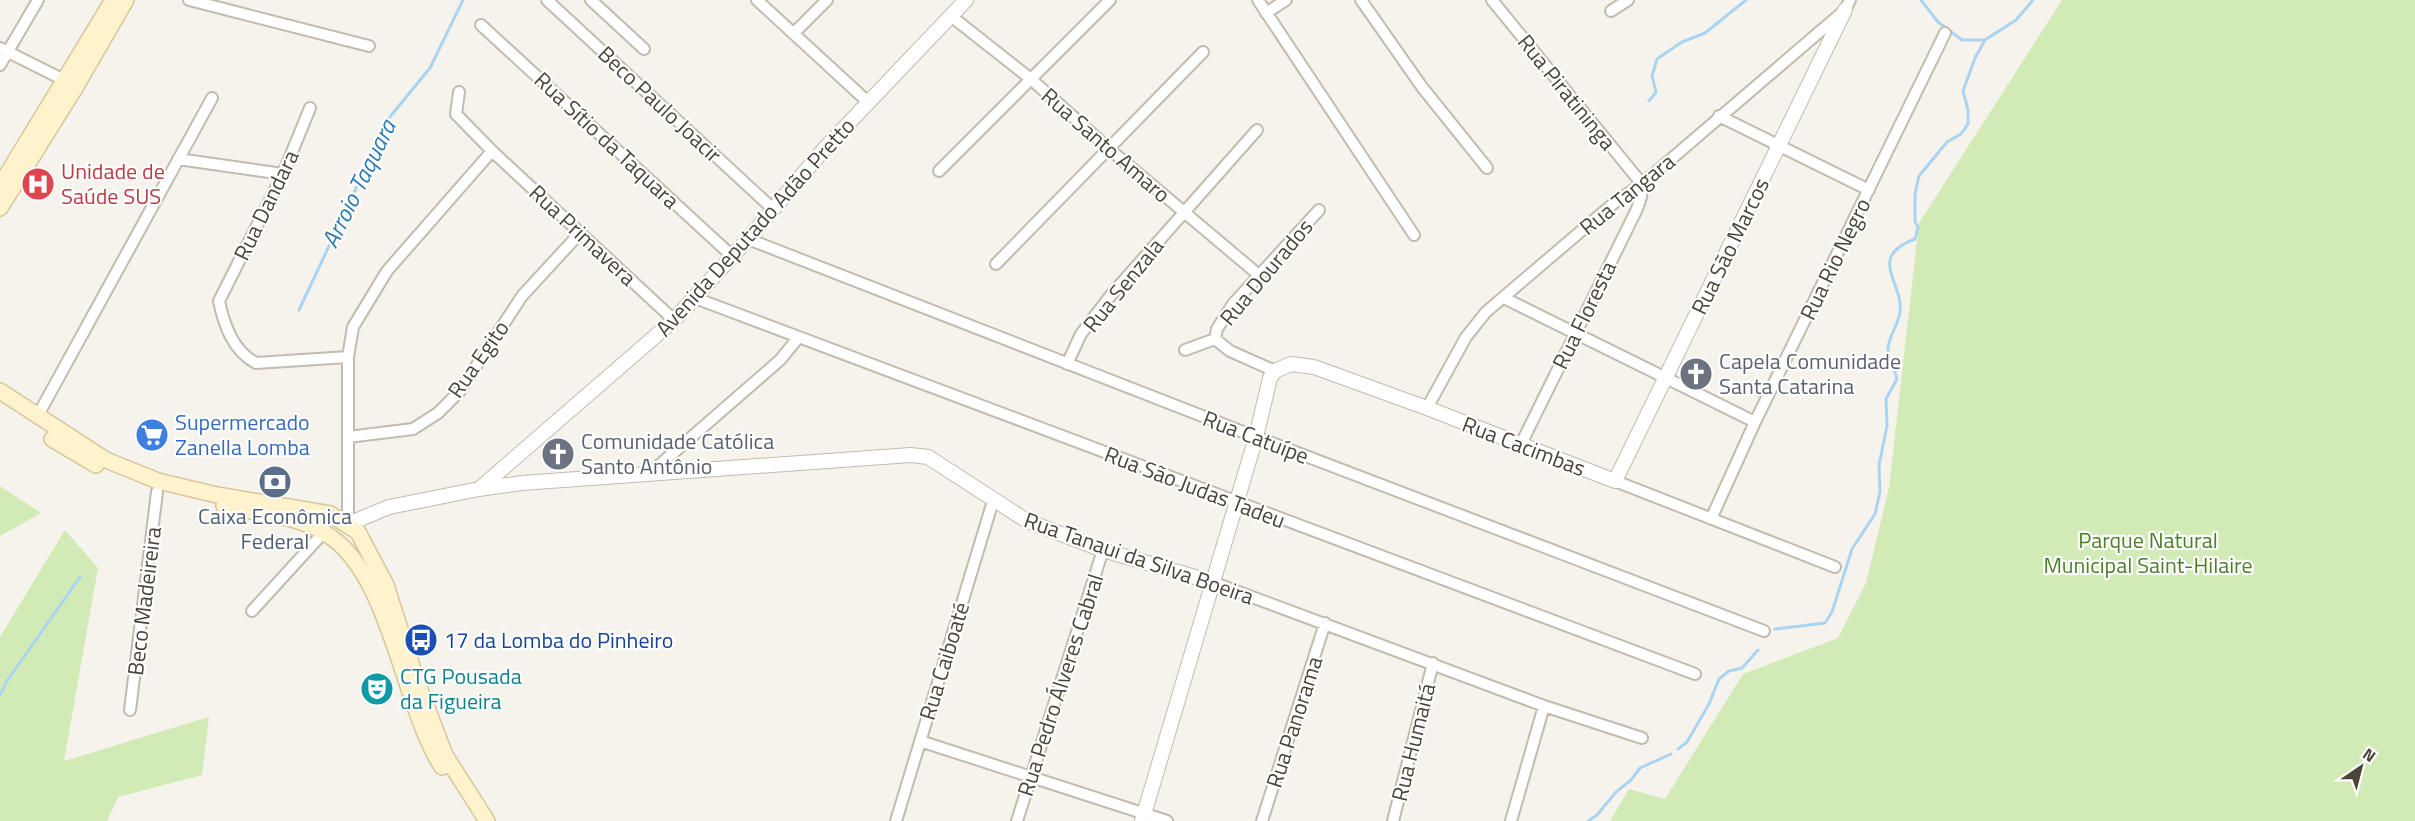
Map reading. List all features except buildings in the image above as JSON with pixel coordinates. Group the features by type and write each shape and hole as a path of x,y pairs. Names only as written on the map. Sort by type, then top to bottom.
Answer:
{"main road":[{"path":"0,186 66,81 113,0"},
{"path":"0,208 75,88 126,0"},
{"path":"0,392 106,460 158,482 217,495 330,514 353,528 386,585 416,679 445,755 487,821"},
{"path":"0,403 83,458 158,492 304,523 342,544 370,584 396,651 419,721 436,759 476,821"},
{"path":"324,532 330,514"},
{"path":"342,544 353,528"}],"street":[{"path":"0,65 4,50 38,0"},
{"path":"189,0 369,46"},
{"name":"Beco Paulo Joacir","path":"547,0 773,209"},
{"path":"591,0 644,49"},
{"path":"757,0 868,103"},
{"path":"794,33 827,0"},
{"name":"Avenida Deputado Adão Pretto","path":"479,489 674,320 748,239 825,148 966,0"},
{"path":"939,171 1110,0"},
{"path":"1258,0 1414,235"},
{"path":"1266,13 1286,0"},
{"path":"1361,0 1422,87 1487,168"},
{"name":"Rua Piratininga","path":"1492,0 1642,184"},
{"path":"1611,11 1628,0"},
{"name":"Rua Tangara","path":"1426,408 1466,337 1486,312 1614,203 1642,184 1848,5"},
{"name":"Rua São Marcos","path":"1615,481 1848,5"},
{"name":"Rua Santo Amaro","path":"951,16 1032,80 1108,148 1260,276"},
{"name":"Rua Sítio da Taquara","path":"481,25 732,256"},
{"name":"Rua Rio Negro","path":"1711,519 1755,422 1945,33"},
{"path":"4,50 66,81"},
{"path":"996,264 1203,52"},
{"name":"Rua Primavera","path":"459,92 456,114 492,151 674,320"},
{"path":"37,417 212,98"},
{"name":"Rua Dandara","path":"310,108 283,174 219,301 223,323 236,345 244,357 256,363 348,357"},
{"path":"1719,116 1869,190"},
{"name":"Rua Senzala","path":"1067,364 1081,334 1105,303 1257,130"},
{"path":"353,528 348,437 348,357 354,327 387,271 492,151"},
{"path":"178,159 283,174"},
{"name":"Rua Floresta","path":"1521,444 1637,209 1642,184"},
{"name":"Rua Dourados","path":"1185,350 1215,339 1217,328 1233,304 1319,210"},
{"name":"Rua Egito","path":"348,437 413,429 438,413 460,391 522,296 580,234"},
{"name":"Rua Catuípe","path":"748,239 1256,437 1764,631"},
{"name":"Rua São Judas Tadeu","path":"695,298 1695,674"},
{"path":"1504,298 1755,422"},
{"path":"649,474 780,360 798,338"},
{"path":"1143,817 1256,437 1270,378 1275,371 1230,351 1215,339"},
{"name":"Rua Cacimbas","path":"1275,371 1291,364 1314,368 1521,444 1835,567"},
{"name":"Rua Tanaui da Silva Boeira","path":"353,528 389,507 522,483 911,455 928,458 1027,521 1103,550 1212,582 1544,706 1642,738"},
{"name":"Beco Madeireira","path":"130,710 158,492"},
{"name":"Rua Caiboaté","path":"896,821 993,501"},
{"path":"252,611 324,532"},
{"name":"Rua Pedro Álveres Cabral","path":"1017,821 1103,550"},
{"name":"Rua Panorama","path":"1263,821 1325,623"},
{"name":"Rua Humaitá","path":"1393,821 1433,663"},
{"path":"1510,821 1544,706"},
{"path":"920,741 1143,817 1167,821"}],"green space":[{"name":"Parque Natural Municipal Saint-Hilaire","path":"2062,0 2415,0 2415,821 1610,821 1629,789 1665,799 1743,674 1838,638 1866,583 1889,488 1919,223"},
{"path":"0,486 41,513 0,536"},
{"path":"65,530 98,568 64,761 209,717 202,775 118,797 107,821 0,821 0,637"}],"waterway":[{"name":"Arroio Taquara","path":"299,310 389,118 430,68 463,0"},
{"path":"1649,101 1656,92 1652,76 1657,59 1682,42 1705,33 1746,0"},
{"path":"1921,0 1938,22 1962,40 1985,40"},
{"path":"1775,629 1825,623 1832,612 1852,549 1875,514 1880,492 1879,465 1887,426 1886,399 1897,379 1888,348 1899,317 1900,301 1890,262 1900,246 1915,239 1918,227 1915,222 1915,194 1919,176 1947,142 1961,134 1968,124 1968,110 1963,91 1975,58 1985,40 2016,20 2033,0"},
{"path":"0,695 7,681 80,577"},
{"path":"1678,749 1687,742 1709,704 1719,679 1729,671 1742,668 1758,650"},
{"path":"1588,821 1597,815 1640,768 1671,754"}],"place":[{"name":"Unidade de Saúde SUS","path":"38,184"},
{"name":"Capela Comunidade Santa Catarina","path":"1696,374"},
{"name":"Supermercado Zanella Lomba","path":"152,435"},
{"name":"Comunidade Católica Santo Antônio","path":"558,454"},
{"name":"Caixa Econômica Federal","path":"275,482"},
{"name":"17 da Lomba do Pinheiro","path":"421,640"},
{"name":"CTG Pousada da Figueira","path":"377,689"}]}
